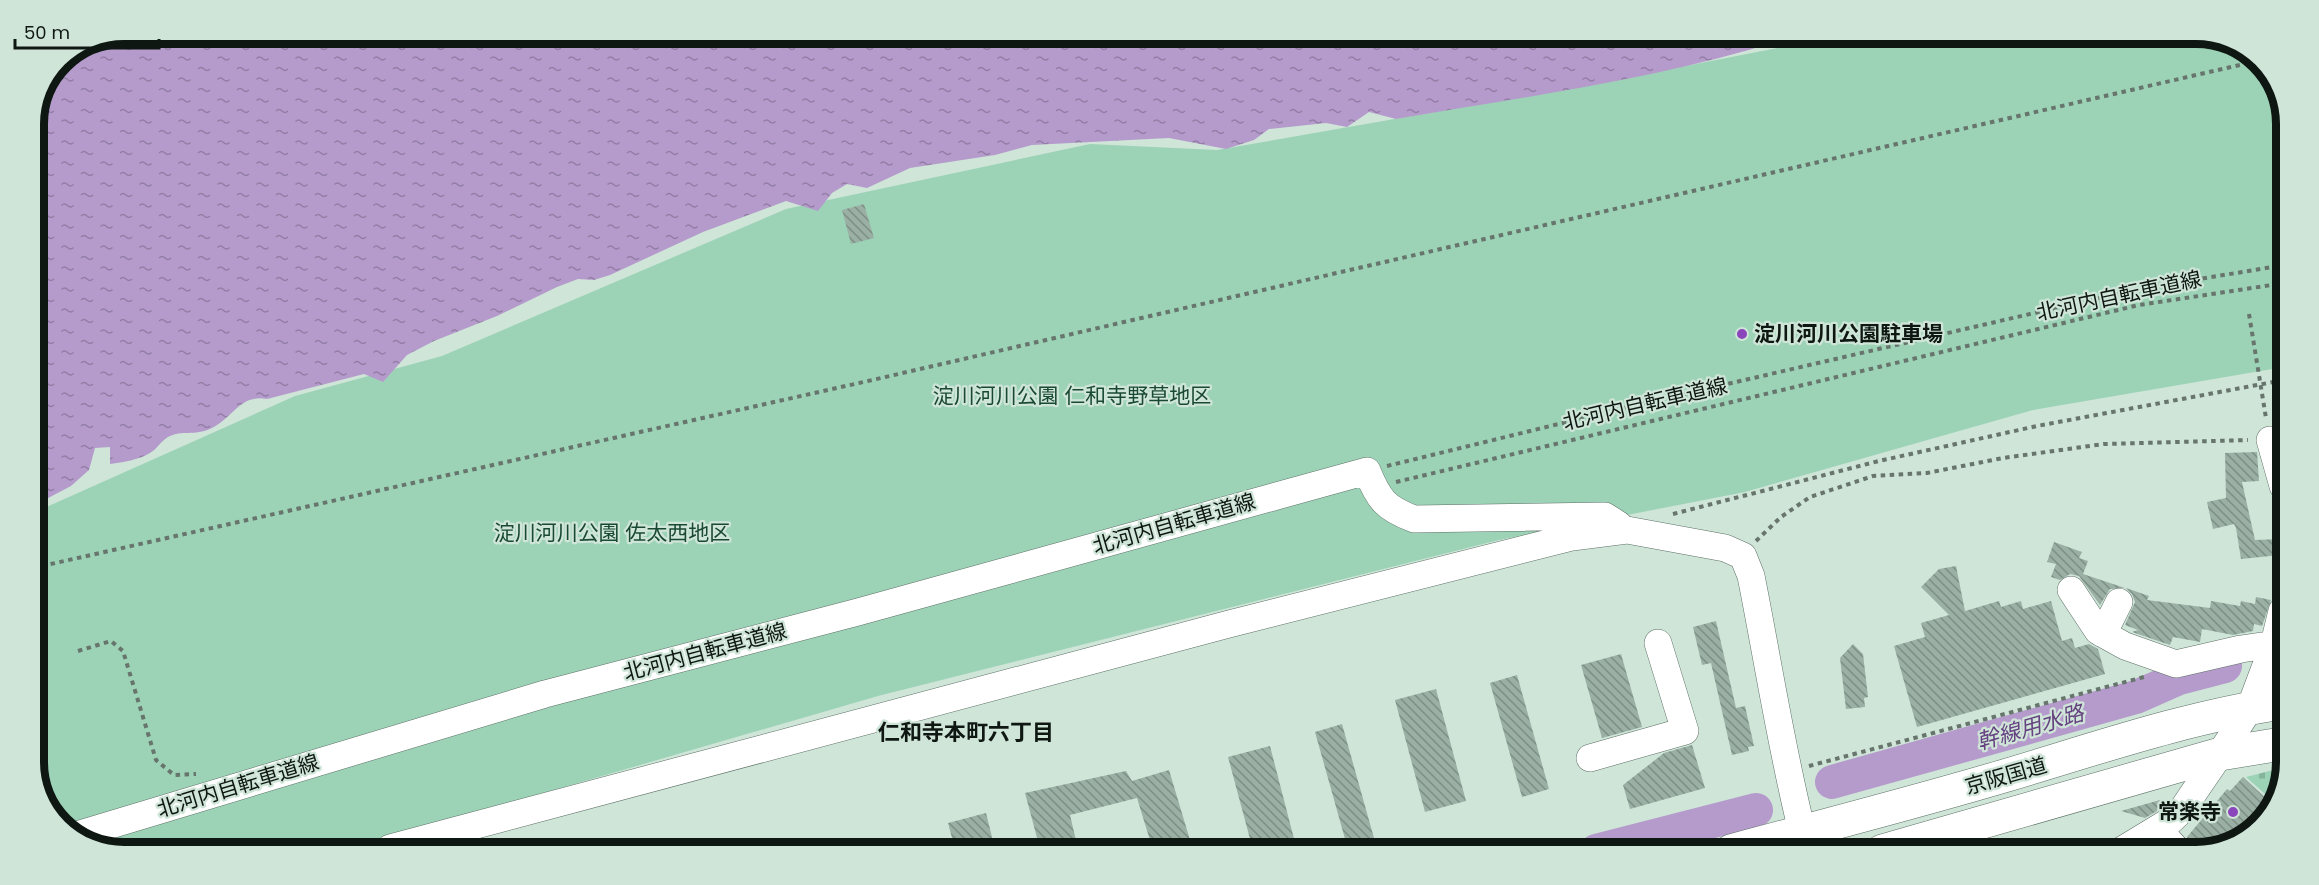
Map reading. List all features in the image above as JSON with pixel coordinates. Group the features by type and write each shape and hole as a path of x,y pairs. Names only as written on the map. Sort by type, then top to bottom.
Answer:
{"highway":[{"name":"京阪国道","path":"1763,842 2250,708 2276,704"},
{"name":"京阪国道","path":"1913,842 2220,754 2276,745"}],"street":[{"path":"2270,440 2276,460"},
{"path":"1367,471 1389,510 1414,519 1605,516 1628,530"},
{"name":"北河内自転車道線","path":"86,832 545,694 846,615 1367,471"},
{"path":"412,842 1241,621 1572,537 1628,530 1725,548 1743,556 1751,576 1787,772 1802,831"},
{"path":"2072,590 2098,631 2125,646 2176,664 2241,649 2276,644"},
{"path":"2103,634 2119,602"},
{"path":"1590,758 1685,731 1658,643"},
{"path":"2169,842 2182,810 2250,708 2276,649"}],"path":[{"path":"44,566 868,381 2248,63"},
{"name":"北河内自転車道線","path":"1367,471 1648,402 2138,289 2275,267"},
{"path":"1743,556 1781,517 1810,497 1873,476 1927,473 2003,458 2104,444 2270,440 2249,314"},
{"path":"1670,515 1902,456 2037,426 2275,381"},
{"path":"78,651 111,641 123,651 156,760 174,775 201,774"},
{"path":"1787,772 2151,675 2176,664"}],"green space":[{"name":"淀川河川公園 仁和寺野草地区","path":"1797,44 2196,44 2211,45 2231,52 2244,60 2259,75 2267,88 2274,108 2275,368 2033,410 1745,492 1499,540 878,696 375,842 113,841 79,828 54,802 44,767 44,508 295,396 442,356 786,209 1090,144 1217,150 1578,87"},
{"path":"2275,770 2267,796 2246,777"}],"water":[{"path":"1769,44 1694,64 1546,94 1396,119 1369,112 1347,127 1326,123 1269,129 1254,140 1226,149 1169,138 1032,145 995,155 910,168 867,188 847,184 832,193 818,211 786,201 703,232 610,275 594,280 578,279 557,287 407,355 383,382 364,374 267,399 250,400 212,428 173,435 150,453 131,460 110,464 110,447 95,448 89,470 71,486 44,500 45,108 57,79 67,67 79,57 108,45"}],"building":[{"path":"864,204 874,238 851,244 842,210"},
{"path":"2257,452 2259,481 2242,482 2255,540 2276,539 2276,555 2241,559 2234,524 2213,529 2207,502 2226,498 2225,453"},
{"path":"2054,542 2082,552 2079,558 2088,561 2083,574 2125,588 2110,589 2100,605 2079,576 2070,574 2060,580 2051,577 2056,564 2047,562"},
{"path":"1956,566 1965,611 1999,601 2001,607 2021,601 2023,609 2051,601 2062,641 2072,638 2075,648 2089,644 2098,649 2105,674 1917,727 1894,646 1925,637 1921,623 1949,615 1921,587 1939,569"},
{"path":"2126,588 2149,596 2147,600 2210,608 2211,601 2240,606 2241,601 2255,604 2256,597 2271,600 2262,626 2254,624 2253,631 2233,635 2202,629 2200,642 2173,637 2170,645 2132,632 2138,630 2125,625 2135,602 2132,594"},
{"path":"1716,621 1736,708 1745,706 1754,746 1748,747 1749,751 1732,755 1711,663 1702,665 1693,627"},
{"path":"1853,644 1863,654 1868,697 1864,698 1865,707 1846,709 1840,658"},
{"path":"1621,654 1642,727 1602,738 1581,665"},
{"path":"1517,675 1549,789 1522,797 1490,683"},
{"path":"1436,689 1466,801 1425,812 1395,700"},
{"path":"1342,724 1374,838 1360,842 1346,842 1315,732"},
{"path":"1692,745 1705,788 1630,809 1623,785 1664,753"},
{"path":"1270,746 1295,842 1251,842 1228,757"},
{"path":"1169,770 1191,842 1151,842 1137,798 1070,815 1076,842 1038,842 1025,793 1126,771 1132,781"},
{"path":"2243,777 2266,798 2252,818 2240,828 2216,839 2190,842 2187,837 2227,789 2230,791"},
{"path":"2160,800 2157,811 2145,818 2121,811"},
{"path":"986,813 993,842 953,842 948,823"}],"waterway":[{"name":"幹線用水路","path":"1832,782 2136,697 2179,678 2225,666"},
{"name":"幹線用水路","path":"1631,842 1756,810"}],"place":[{"name":"淀川河川公園駐車場","path":"1742,334"},
{"name":"常楽寺","path":"2233,812"}],"district":[{"name":"仁和寺本町六丁目","path":"966,732"}],"park label":[{"name":"淀川河川公園 佐太西地区","path":"612,533"}]}
